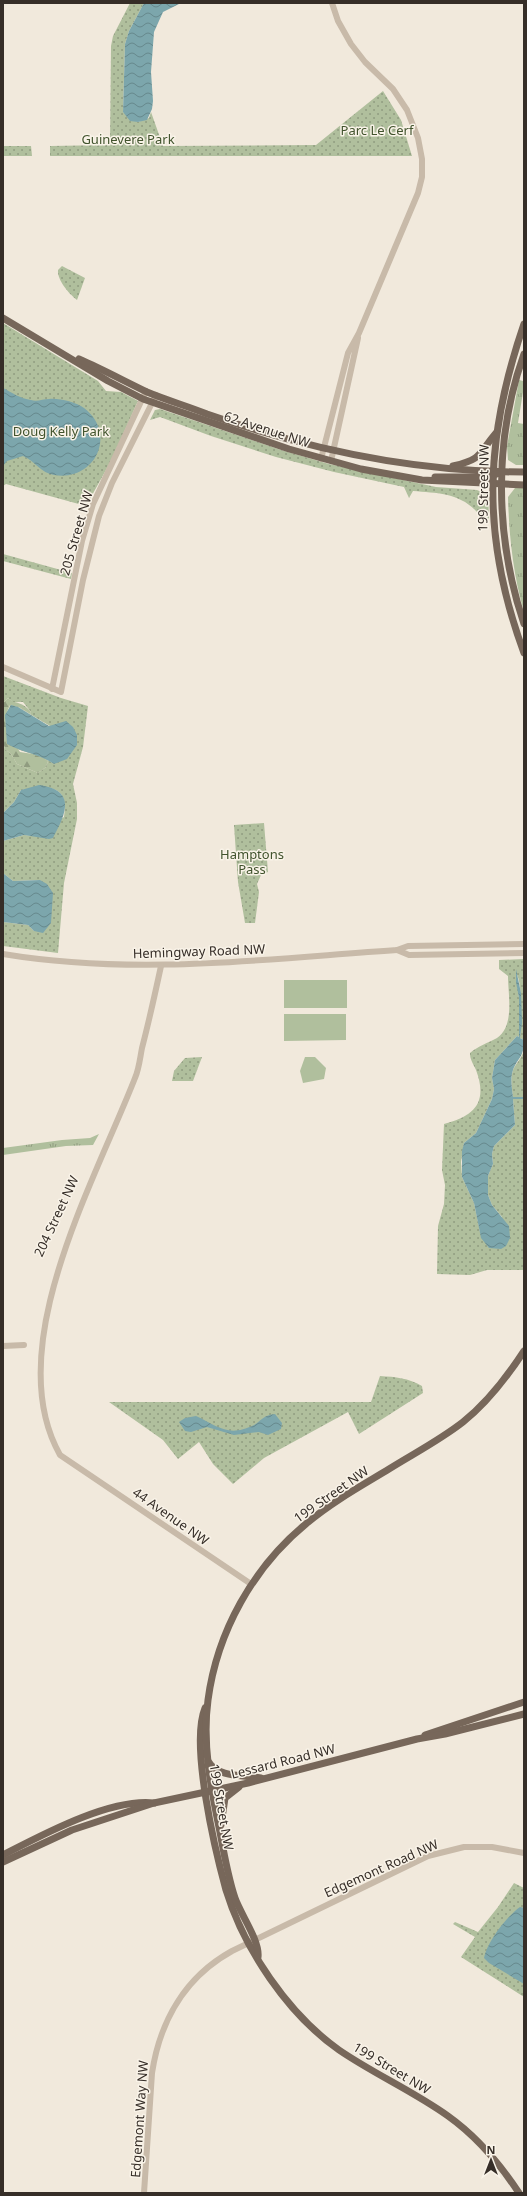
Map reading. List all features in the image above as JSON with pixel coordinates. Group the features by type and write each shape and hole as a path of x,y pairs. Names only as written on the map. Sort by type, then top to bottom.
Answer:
{"main road":[{"name":"62 Avenue NW","path":"3,318 108,381 143,399 289,450 361,469 422,480 502,484"},
{"name":"199 Street NW","path":"524,324 506,380 496,432 492,484 493,522 498,565 510,612 524,653"},
{"name":"62 Avenue NW","path":"50,345 146,391 235,424 333,452 394,463 493,473"},
{"name":"199 Street NW","path":"524,354 508,417 502,471 502,517 508,565 524,624"},
{"path":"445,468 475,460 482,453 496,432"},
{"path":"422,480 436,477 502,471 524,472"},
{"path":"502,484 524,485"},
{"name":"199 Street NW","path":"251,1942 235,1898 201,1765 201,1721 208,1700 222,1644 235,1613 251,1584 290,1538 307,1523 341,1499 464,1421 500,1384 524,1351"},
{"name":"199 Street NW","path":"208,1700 208,1792 226,1890 251,1942 259,1950 258,1957 268,1974 290,2003 318,2033 349,2057 424,2100 457,2123 494,2159 520,2193"},
{"name":"Lessard Road NW","path":"417,1739 434,1731 524,1702"},
{"name":"Lessard Road NW","path":"3,1862 72,1830 154,1803 248,1783 417,1739 445,1734 524,1714"},
{"path":"207,1759 218,1771 265,1778"},
{"path":"222,1843 221,1814 225,1798 230,1792 248,1783"},
{"name":"Lessard Road NW","path":"3,1855 61,1826 97,1813 141,1802 154,1803"}],"street":[{"path":"321,459 348,353 359,333 418,193 422,177 422,159 418,138 407,110 392,89 365,62 351,44 338,21 332,3"},
{"path":"331,461 359,333"},
{"name":"205 Street NW","path":"146,391 93,504 82,541 52,689 61,692 83,580 99,516 112,483 156,395"},
{"path":"3,667 52,689"},
{"name":"Hemingway Road NW","path":"3,954 78,962 160,966 261,961 397,950 408,946 524,944"},
{"name":"Hemingway Road NW","path":"397,950 409,955 524,953"},
{"name":"204 Street NW","path":"83,1183 136,1077 160,966"},
{"path":"24,1352 25,1338"},
{"path":"3,1346 24,1345"},
{"name":"44 Avenue NW","path":"46,1438 60,1455 251,1584"},
{"name":"Edgemont Road NW","path":"251,1942 352,1892 440,1852 464,1848 486,1847 524,1853"},
{"name":"Edgemont Way NW","path":"144,2193 152,2073 155,2054 164,2027 176,2002 198,1976 226,1955 251,1942"}],"green space":[{"name":"Guinevere Park","path":"130,3 144,3 129,31 125,44 123,112 138,122 149,118 151,112 163,146 316,145 383,91 401,120 412,156 50,156 50,146 110,145 111,46 113,36"},
{"path":"3,146 31,146 32,156 3,156"},
{"path":"62,266 85,278 77,300 67,291 59,278 58,270"},
{"name":"Doug Kelly Park","path":"3,323 98,381 106,391 121,392 138,401 111,461 86,506 6,484 3,486"},
{"path":"519,380 523,381 524,386 518,423 524,424 524,465 516,465 508,460 507,446"},
{"path":"160,409 281,450 329,464 436,487 477,490 488,495 489,518 484,522 482,516 470,506 463,501 448,495 413,491 409,498 404,487 334,472 276,457 211,436 160,417 150,420 155,410"},
{"path":"515,488 524,488 524,612 514,569 509,526 508,497"},
{"path":"3,554 72,573 71,579 3,561"},
{"path":"3,676 61,698 88,706 83,747 73,784 77,803 77,819 64,883 58,953 3,946 3,922 28,925 34,931 51,923 51,909 40,880 13,881 3,873 3,841 24,835 33,836 64,817 65,806 63,798 59,792 54,789 39,788 21,790 14,802 3,813 3,742 5,749 11,754 17,764 38,773 46,767 48,761 7,744 5,717 11,704 19,707 30,714 31,712 23,702 13,702 8,698 3,703","holes":["18,707 50,726 54,764 39,754"]},
{"path":"8,698 25,706 31,712 30,714 19,707 10,705 7,712 6,724 12,740 20,752 39,755 48,761 46,767 38,773 17,764 11,754 5,749 3,742 3,703"},
{"name":"Hamptons Pass","path":"264,823 268,872 261,875 257,884 259,892 255,923 245,923 238,882 234,825"},
{"path":"524,959 524,1040 520,1038 521,994 516,973 519,998 519,1037 517,1036 495,1060 492,1078 494,1089 492,1099 476,1133 464,1143 461,1162 462,1177 474,1203 480,1232 502,1217 492,1205 488,1195 488,1176 493,1164 492,1154 494,1146 515,1125 513,1099 524,1099 524,1270 487,1270 470,1275 437,1274 438,1226 444,1204 445,1185 442,1170 444,1124 464,1117 476,1106 480,1091 479,1081 470,1053 480,1046 497,1038 503,1033 506,1026 509,1009 508,976 499,969 499,960"},
{"path":"284,980 347,980 347,1008 284,1008"},
{"path":"284,1014 346,1014 346,1040 284,1041"},
{"path":"524,1050 524,1097 513,1097 512,1073"},
{"path":"202,1057 193,1081 172,1081 174,1071 185,1058"},
{"path":"305,1057 315,1057 326,1068 324,1079 303,1083 300,1071"},
{"path":"99,1134 93,1145 66,1146 3,1155 3,1148 62,1140 90,1138"},
{"path":"380,1376 397,1377 412,1381 422,1386 423,1393 359,1434 348,1412 264,1458 233,1484 213,1464 199,1442 178,1459 163,1440 109,1402 371,1402"},
{"path":"514,1883 524,1888 524,1997 461,1957 475,1937 453,1924 455,1922 478,1932 498,1907"}],"water":[{"path":"144,3 181,3 163,12 154,32 151,72 153,101 152,109 147,120 138,122 130,121 123,112 125,44 129,31"},
{"path":"3,388 27,399 36,401 47,399 62,400 72,402 84,408 94,419 99,430 100,442 97,454 90,464 81,471 68,475 49,474 23,456 7,461 3,466"},
{"path":"11,705 18,707 49,726 66,721 73,727 77,735 77,745 67,759 54,764 7,744 5,715"},
{"path":"39,785 59,792 64,798 65,804 62,820 53,838 49,839 24,835 3,841 3,813 14,802 21,790"},
{"path":"3,873 13,881 40,880 47,884 53,893 51,923 43,933 34,931 28,925 3,922"},
{"path":"516,969 521,993 522,1023 520,1038 524,1040 524,1046 522,1054 513,1070 512,1084 513,1097 524,1097 524,1099 513,1099 515,1125 494,1146 492,1154 493,1164 488,1176 488,1195 492,1205 509,1226 510,1238 506,1246 501,1249 489,1248 481,1238 474,1203 462,1177 462,1151 464,1143 476,1133 492,1099 494,1089 492,1078 495,1060 517,1036 519,1037 519,998 516,982"},
{"path":"275,1414 282,1423 281,1429 268,1435 259,1432 234,1435 207,1427 191,1432 185,1431 179,1422 185,1418 196,1416 217,1427 230,1431 245,1429 266,1417"},
{"path":"520,1907 524,1908 524,1984 489,1963 484,1958 493,1937 509,1917"}],"park label":[{"name":"Parc Le Cerf","path":"377,130"}]}
